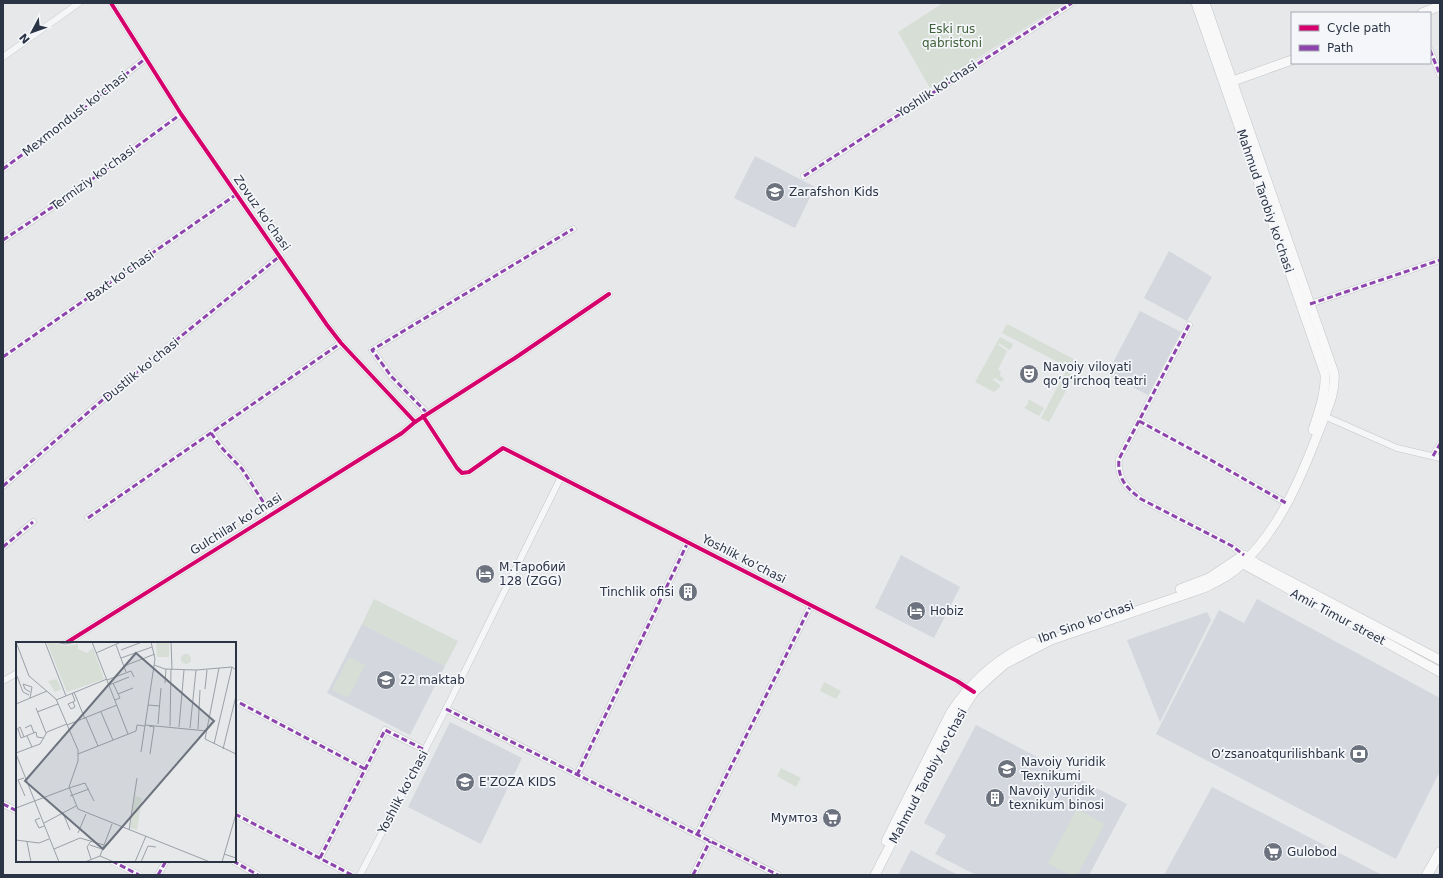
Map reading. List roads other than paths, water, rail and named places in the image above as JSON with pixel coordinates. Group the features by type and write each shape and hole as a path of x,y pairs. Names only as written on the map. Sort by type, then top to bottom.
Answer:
{"main road":[{"name":"Mahmud Tarobiy ko'chasi","path":"875,875 971,690 1005,664 1051,640 1204,588 1227,577 1273,525 1283,502 1310,455 1321,414 1325,382 1324,374 1196,3"},
{"name":"Mahmud Tarobiy ko'chasi","path":"1205,3 1334,373 1335,387 1321,414"},
{"path":"1425,12 1440,6"},
{"path":"1233,81 1291,60"},
{"name":"Amir Timur street","path":"1243,559 1440,660"},
{"name":"Amir Timur street","path":"1243,559 1440,672"},
{"path":"869,875 951,712 971,690"},
{"path":"1427,875 1440,852"}],"street":[{"path":"3,57 79,3"},
{"name":"Zovuz ko'chasi","path":"111,3 181,114 340,343 415,422"},
{"name":"Yoshlik ko'chasi","path":"804,176 1072,3"},
{"path":"1431,52 1440,75"},
{"name":"Mexmondust ko'chasi","path":"3,169 73,117 146,58"},
{"name":"Termiziy ko'chasi","path":"3,240 72,194 181,114"},
{"name":"Baxt ko'chasi","path":"3,357 237,194"},
{"path":"425,415 391,376 372,350 573,229"},
{"name":"Dustlik ko'chasi","path":"3,486 106,398 280,256"},
{"path":"1310,304 1440,260"},
{"name":"Gulchilar ko'chasi","path":"68,642 402,433 425,415 609,294"},
{"path":"1189,325 1119,459 1120,479 1141,499 1232,546 1243,559"},
{"path":"88,518 340,343"},
{"path":"1321,414 1397,448 1437,457 1440,444"},
{"name":"Yoshlik ko'chasi","path":"425,415 457,468 462,473 470,472 503,448 811,605 957,681 971,690"},
{"path":"1139,422 1209,459 1283,502"},
{"path":"211,433 221,447 242,469 271,514"},
{"name":"Yoshlik ko'chasi","path":"360,875 446,709 561,477"},
{"path":"3,547 33,522"},
{"path":"577,775 688,542"},
{"path":"698,835 811,605"},
{"path":"3,681 16,674"},
{"path":"240,703 365,769"},
{"path":"446,709 778,875"},
{"path":"320,858 385,730 425,750"},
{"path":"3,804 16,810"},
{"path":"236,815 352,875"},
{"path":"693,875 710,841"},
{"path":"114,862 139,875"},
{"path":"158,875 165,862"},
{"path":"235,862 258,875"}],"place":[{"name":"Zarafshon Kids","path":"775,192"},
{"name":"Navoiy viloyati qoʻgʻirchoq teatri","path":"1029,374"},
{"name":"М.Таробий 128 (ZGG)","path":"485,574"},
{"name":"Tinchlik ofisi","path":"688,592"},
{"name":"Hobiz","path":"916,611"},
{"name":"22 maktab","path":"386,680"},
{"name":"Oʻzsanoatqurilishbank","path":"1359,754"},
{"name":"Navoiy Yuridik Texnikumi","path":"1007,769"},
{"name":"E'ZOZA KIDS","path":"465,782"},
{"name":"Navoiy yuridik texnikum binosi","path":"995,798"},
{"name":"Мумтоз","path":"832,818"},
{"name":"Gulobod","path":"1273,852"}],"park label":[{"name":"Eski rus qabristoni","path":"952,36"}]}
